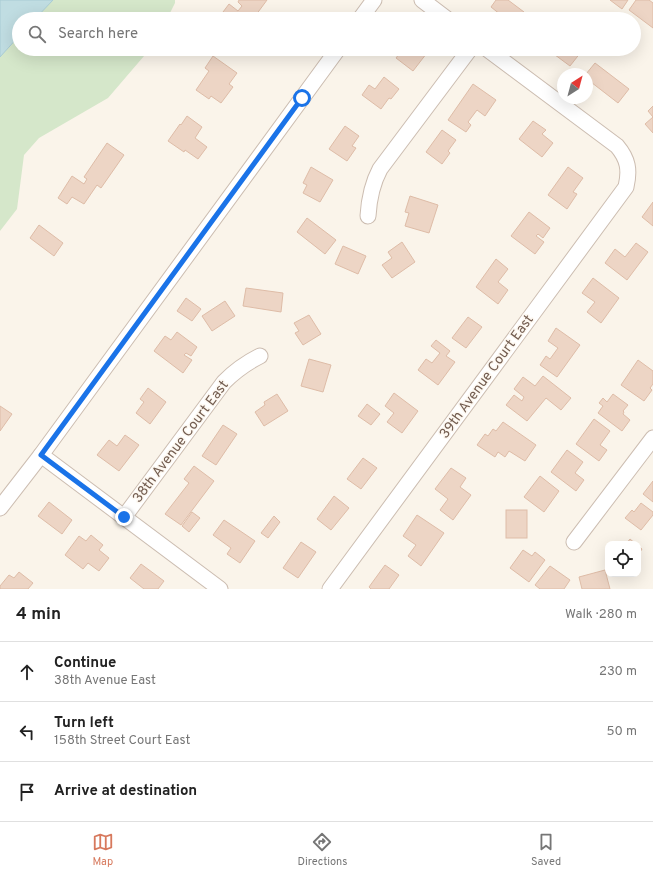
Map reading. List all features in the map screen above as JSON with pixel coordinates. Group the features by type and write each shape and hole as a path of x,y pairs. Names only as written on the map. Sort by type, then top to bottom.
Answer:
{"street":[{"path":"365,12 374,0"},
{"path":"422,0 438,12"},
{"path":"0,508 41,455 333,56"},
{"path":"368,216 368,206 374,180 380,169 465,56"},
{"name":"39th Avenue Court East","path":"330,589 626,187 628,180 628,166 623,153 617,146 496,56"},
{"name":"38th Avenue Court East","path":"124,517 224,382 234,372 260,356"},
{"path":"574,542 653,438"},
{"path":"41,455 124,517 211,586"}],"green space":[{"path":"53,0 175,0 170,12 42,12"},
{"path":"12,44 12,56 144,56 108,98 39,138 24,155 17,209 0,231 0,57"}],"water":[{"path":"0,0 53,0 42,12 12,12 12,44 0,57"}],"building":[{"path":"239,0 267,0 258,12 223,12 229,4 238,11 242,6 238,2"},
{"path":"496,0 508,0 524,12 497,12 491,7"},
{"path":"610,0 628,0 622,9"},
{"path":"636,0 649,0 653,3 653,28 641,19 641,12 632,12 629,10"},
{"path":"213,56 237,73 229,84 233,87 221,103 211,96 209,99 196,90 209,71 205,68"},
{"path":"398,56 425,56 413,71 396,58"},
{"path":"556,56 578,56 570,66"},
{"path":"595,63 629,89 618,103 593,84 593,68 591,68"},
{"path":"384,77 399,89 391,99 389,98 381,109 362,95 369,85 375,89"},
{"path":"473,84 496,100 485,116 477,110 468,122 471,125 466,132 448,120"},
{"path":"653,106 653,117 648,111"},
{"path":"187,116 202,127 195,138 207,147 198,159 185,150 184,152 168,141"},
{"path":"653,117 653,133 645,124"},
{"path":"533,121 546,130 542,134 553,143 542,157 519,139"},
{"path":"345,126 359,136 352,146 356,148 347,161 329,149"},
{"path":"442,130 456,140 448,151 450,153 442,164 426,152"},
{"path":"107,143 124,155 101,188 97,185 84,204 72,197 67,204 58,198 72,176 84,184 87,179 84,177"},
{"path":"311,167 333,180 320,202 303,193 307,185 303,183"},
{"path":"568,167 583,178 573,192 577,194 567,209 548,195"},
{"path":"410,196 438,205 429,233 405,226 409,213 405,212"},
{"path":"653,202 653,226 642,217"},
{"path":"529,212 550,228 543,238 538,234 536,236 544,242 535,254 511,236"},
{"path":"307,218 336,240 325,254 297,232"},
{"path":"39,225 63,243 54,256 30,238"},
{"path":"402,242 415,262 392,278 382,265 392,258 388,252"},
{"path":"636,243 648,252 627,280 605,263 615,249 625,257"},
{"path":"343,246 366,256 358,274 335,264"},
{"path":"496,259 508,269 498,282 508,290 498,304 476,287"},
{"path":"593,278 619,298 601,323 587,312 595,302 582,293"},
{"path":"246,288 283,293 281,312 243,306"},
{"path":"186,298 201,309 192,321 177,311"},
{"path":"225,301 235,316 212,331 202,316"},
{"path":"309,315 321,334 303,345 295,333 299,331 294,323"},
{"path":"468,317 482,327 466,348 452,338"},
{"path":"556,328 580,345 557,377 540,365 546,356 550,359 558,348 548,341"},
{"path":"177,332 197,347 191,356 186,353 184,355 192,360 183,373 154,351 165,336 171,340"},
{"path":"436,340 450,351 446,356 455,362 438,385 418,370 426,359 432,363 440,353 431,346"},
{"path":"309,359 331,365 323,392 301,386"},
{"path":"638,360 653,371 653,384 650,388 652,390 644,401 621,385"},
{"path":"543,376 571,398 561,410 546,398 527,421 506,405 514,395 522,401 524,397 514,389 523,377 535,386"},
{"path":"148,388 166,402 150,424 136,413 144,402 140,399"},
{"path":"394,393 418,411 402,433 387,422 394,413 385,406"},
{"path":"277,394 288,411 264,426 255,412 265,405 264,402"},
{"path":"613,394 628,405 623,411 623,414 630,420 622,431 598,413 603,406 599,403 603,398 607,402"},
{"path":"367,404 380,414 371,425 358,416"},
{"path":"0,406 12,414 0,431"},
{"path":"594,419 610,431 600,445 607,450 599,461 576,444"},
{"path":"503,422 536,445 525,461 509,451 505,457 498,452 495,457 477,445 485,434 488,436 493,429 496,431"},
{"path":"223,425 237,434 216,465 202,456"},
{"path":"125,435 139,445 119,471 97,455 109,440 117,446"},
{"path":"567,450 583,462 575,473 584,480 576,491 551,472"},
{"path":"363,458 377,468 361,489 347,479"},
{"path":"194,466 214,481 181,525 165,514 189,483 184,479"},
{"path":"451,468 466,478 460,487 471,495 453,520 440,510 448,499 435,489"},
{"path":"540,476 559,491 544,512 524,497"},
{"path":"653,481 653,502 643,494"},
{"path":"334,496 349,508 331,530 317,519"},
{"path":"49,502 72,520 62,534 38,516"},
{"path":"641,503 653,512 653,515 641,530 625,518 632,510 634,512"},
{"path":"506,510 527,510 527,538 506,538"},
{"path":"192,512 200,518 189,532 182,526"},
{"path":"417,515 444,533 421,566 408,556 416,545 403,536"},
{"path":"274,516 280,522 268,538 261,533"},
{"path":"224,520 255,541 240,563 227,554 231,548 213,535"},
{"path":"91,535 103,545 99,550 109,558 99,571 88,563 83,569 65,555 79,536 86,541"},
{"path":"301,542 316,552 298,578 283,568"},
{"path":"523,550 532,556 535,552 545,560 529,582 510,568"},
{"path":"141,564 164,581 158,589 144,589 130,578"},
{"path":"385,565 399,575 389,589 371,589 369,587"},
{"path":"550,566 570,580 564,589 540,589 535,585"},
{"path":"605,570 605,577 607,577 610,589 582,589 579,577"},
{"path":"19,572 33,583 28,589 0,589 0,586 9,575 14,578"}],"route":[{"path":"124,517 41,455 302,98"}]}
